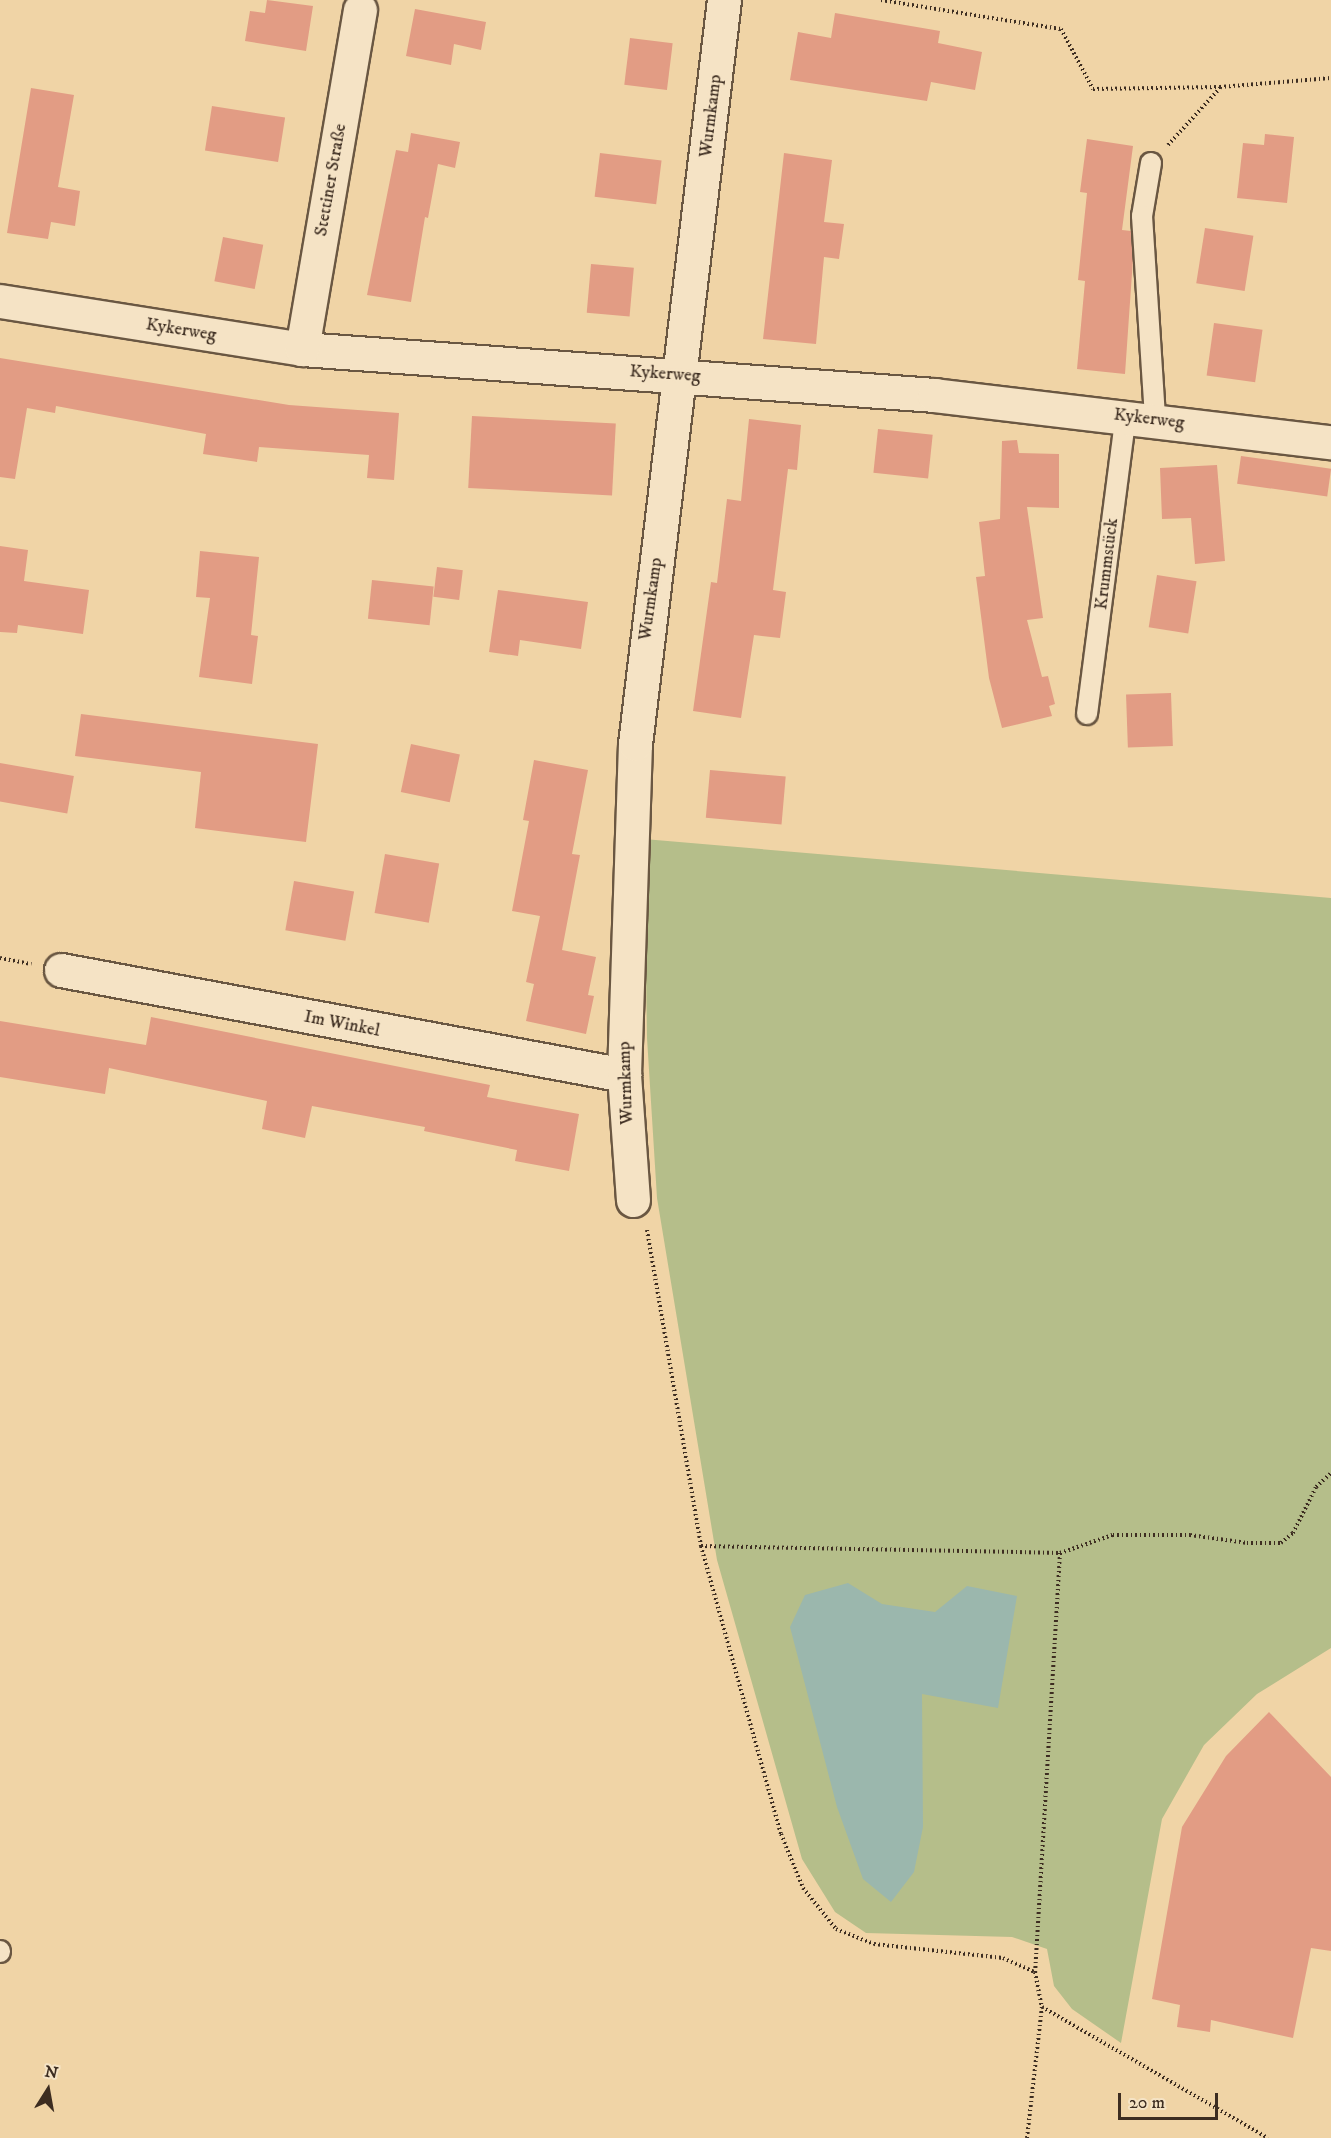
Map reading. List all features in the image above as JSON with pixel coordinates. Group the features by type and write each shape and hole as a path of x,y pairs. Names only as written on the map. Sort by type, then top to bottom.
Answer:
{"street":[{"name":"Wurmkamp","path":"633,1200 624,1075 635,744 681,375 724,0"},
{"name":"Stettiner Straße","path":"302,349 360,10"},
{"name":"Kykerweg","path":"0,301 302,349 934,394 1140,417 1331,442"},
{"name":"Im Winkel","path":"61,970 624,1075"}],"lane":[{"name":"Krummstück","path":"1087,714 1140,417 1142,216 1151,163"}],"path":[{"path":"881,0 1061,29 1093,89 1220,87 1331,78"},
{"path":"1151,163 1220,87"},
{"path":"633,1200 645,1217 701,1546 781,1834 803,1888 836,1929 874,1944 1003,1958 1035,1972"},
{"path":"701,1546 1060,1553 1113,1535 1190,1535 1247,1543 1281,1543 1293,1533 1316,1487 1331,1473"},
{"path":"1027,2138 1042,2007 1035,1972 1060,1553"},
{"path":"1042,2007 1268,2138"}],"green space":[{"path":"644,839 1331,898 1331,1648 1257,1694 1204,1745 1162,1819 1121,2043 1072,2009 1054,1986 1047,1949 1012,1937 866,1933 835,1912 802,1859 717,1560 657,1198 647,1038"}],"water":[{"path":"848,1583 882,1604 935,1612 967,1586 1017,1596 998,1708 922,1694 923,1827 914,1872 891,1902 863,1879 837,1807 790,1627 805,1595"}],"building":[{"path":"267,0 313,6 306,51 245,41 250,11 265,13"},
{"path":"415,9 486,22 481,50 454,44 451,65 406,56"},
{"path":"835,13 940,31 938,43 982,52 975,90 931,82 927,101 790,80 798,32 831,38"},
{"path":"630,38 673,43 667,90 624,85"},
{"path":"31,88 74,95 58,187 80,191 75,226 51,222 48,239 7,233"},
{"path":"212,106 285,118 278,162 205,150"},
{"path":"411,133 460,142 455,168 438,164 428,218 425,217 411,302 367,295 396,150 408,152"},
{"path":"1265,134 1294,137 1287,203 1237,198 1243,143 1264,145"},
{"path":"1087,139 1133,146 1122,230 1131,231 1133,259 1125,374 1077,369 1085,281 1078,280 1087,193 1080,192"},
{"path":"600,153 662,161 656,204 595,197"},
{"path":"784,153 832,160 824,222 844,224 839,259 824,257 816,344 763,339"},
{"path":"1205,228 1253,236 1245,291 1196,283"},
{"path":"223,237 263,245 255,289 214,281"},
{"path":"591,264 634,268 630,317 587,313"},
{"path":"1214,323 1263,330 1255,382 1207,375"},
{"path":"0,358 289,405 399,413 394,480 367,478 369,455 259,447 257,462 203,454 206,434 56,406 55,413 27,408 15,479 0,477"},
{"path":"472,416 616,424 612,495 468,488"},
{"path":"749,419 801,425 797,470 788,469 773,590 786,592 780,638 754,635 741,718 693,711 711,582 717,583 727,499 741,501"},
{"path":"878,429 933,435 928,479 873,473"},
{"path":"1017,440 1019,453 1059,454 1059,508 1027,507 1043,618 1027,620 1042,677 1048,676 1055,704 1049,706 1052,716 1002,728 989,678 976,577 985,576 979,522 1000,519 1002,441"},
{"path":"1241,456 1331,469 1327,496 1237,484"},
{"path":"1217,465 1225,561 1195,564 1191,518 1162,519 1160,468"},
{"path":"0,546 28,550 24,581 89,590 83,634 18,625 17,633 0,632"},
{"path":"200,551 259,557 251,635 258,636 252,684 199,677 210,598 196,597"},
{"path":"437,567 463,570 459,600 433,597"},
{"path":"1157,575 1197,581 1188,634 1149,627"},
{"path":"372,580 434,586 430,625 368,619"},
{"path":"498,590 588,602 581,649 520,640 518,656 489,652"},
{"path":"1171,693 1173,746 1128,748 1126,695"},
{"path":"81,714 318,744 306,842 195,828 201,772 75,756"},
{"path":"411,744 460,754 450,802 401,792"},
{"path":"534,760 588,770 572,854 580,855 562,950 596,957 588,995 594,996 586,1034 526,1021 534,984 526,982 540,916 512,911 529,821 523,820"},
{"path":"0,763 74,776 67,813 0,802"},
{"path":"710,770 786,777 782,824 706,818"},
{"path":"385,854 439,864 429,923 375,913"},
{"path":"294,881 354,892 345,941 285,930"},
{"path":"151,1017 490,1085 487,1097 579,1114 569,1171 515,1161 517,1150 424,1131 425,1127 312,1106 305,1138 262,1129 267,1101 109,1068 105,1094 0,1077 0,1021 146,1045"},
{"path":"1269,1712 1331,1777 1331,1951 1311,1948 1293,2038 1211,2020 1210,2032 1177,2027 1180,2005 1152,1999 1182,1827 1226,1756"}]}
